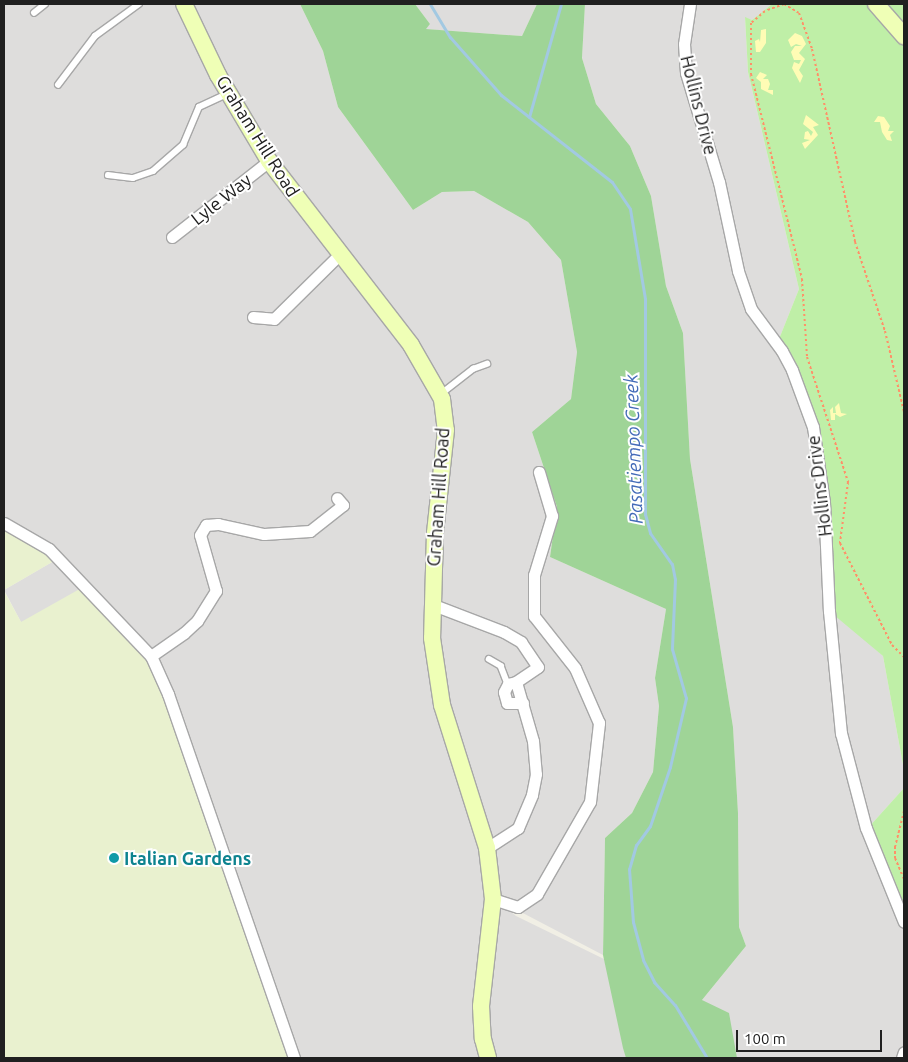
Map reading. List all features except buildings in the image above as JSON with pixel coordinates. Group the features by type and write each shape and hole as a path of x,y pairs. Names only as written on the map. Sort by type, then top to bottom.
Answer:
{"main road":[{"name":"Graham Hill Road","path":"184,4 229,93 269,161 339,255 411,345 440,396 446,430 431,604 436,671 442,705 487,848 493,899 481,1006 483,1039 488,1058"},
{"path":"876,4 904,36"}],"street":[{"name":"Hollins Drive","path":"690,4 684,44 686,73 720,182 738,271 751,309 782,351 792,370 813,427 824,502 829,612 840,733 866,828 904,922"},
{"name":"Lyle Way","path":"172,237 269,161"},
{"path":"254,317 274,319 339,255"},
{"path":"493,899 518,907 537,894 590,802 599,722 575,668 534,616 534,575 552,516 538,472"},
{"path":"151,656 184,634 197,620 216,591 200,535 206,524 218,524 264,534 310,531 343,505 337,498"},
{"path":"4,523 49,550 151,656 168,694 294,1058"},
{"path":"431,604 504,632 521,642 538,667 512,683 523,704 533,741 536,774 532,795 518,828 487,848"},
{"path":"902,1058 904,1052"}],"lane":[{"path":"34,13 45,4"},
{"path":"58,85 96,36 140,4"},
{"path":"108,175 133,178 153,171 183,145 199,106 229,93"},
{"path":"440,396 473,369 487,364"},
{"path":"489,659 501,666 512,683"}],"path":[{"path":"904,412 885,331 855,242 812,49 800,13 784,4 765,11 751,24 751,74 805,292 803,329 807,357 848,482 840,543 892,644 904,657"},
{"path":"904,811 895,846 896,858 904,879"}],"shaded area":[{"path":"4,4 300,4 323,51 338,107 413,210 442,192 474,191 528,222 561,260 577,352 571,399 532,432 557,507 550,557 666,609 655,678 659,706 653,772 632,813 605,838 603,955 492,897 516,916 604,959 631,1058 292,1058 21,622 4,590 59,558 4,519"},
{"path":"415,4 537,4 522,36 425,29 430,24"},
{"path":"585,4 772,4 752,20 745,18 748,72 799,289 777,344 806,400 833,611 883,656 904,770 904,788 868,828 904,918 904,1058 737,1058 702,1000 746,946 739,927 738,813 733,727 690,459 683,333 666,286 651,196 630,146 596,104 582,58"}],"green space":[{"path":"300,4 415,4 430,24 426,29 522,36 537,4 585,4 582,58 596,104 630,146 651,196 666,286 683,333 690,459 733,727 738,813 739,927 746,946 702,1000 729,1013 737,1058 626,1058 623,1048 603,955 605,838 632,813 653,772 659,706 655,678 666,609 550,557 557,507 532,432 571,399 577,352 561,260 528,222 474,191 442,192 413,210 338,107 323,51"},
{"path":"772,4 904,4 904,770 883,656 828,610 823,468 777,344 799,289 748,72 745,17 752,20"},
{"path":"4,519 59,558 4,590"},
{"name":"Italian Gardens","path":"85,586 154,657 293,1058 4,1058 4,591 21,622"},
{"path":"904,788 904,918 868,828"}],"sand":[{"path":"766,29 766,43 760,52 756,52 755,41 759,39 760,42 761,30"},
{"path":"795,33 802,36 806,44 799,53 805,59 799,70 803,76 800,83 792,68 794,62 799,64 801,60 794,60 791,52 795,46 802,46 796,44 791,47 788,40"},
{"path":"760,72 767,75 763,79 768,79 770,84 768,90 773,90 773,95 761,89 761,82 756,78"},
{"path":"806,115 819,125 813,127 818,135 805,149 802,143 810,140 804,139 805,132 808,131 811,136 813,132 803,124"},
{"path":"878,116 884,117 890,126 888,131 894,131 890,135 892,141 887,140 882,132 880,122 874,122"},
{"path":"839,403 841,413 847,414 840,417 835,414 835,420 831,420 830,410 833,407 833,413 836,413 835,407"}],"waterway":[{"name":"Pasatiempo Creek","path":"430,4 450,37 501,95 612,182 630,209 645,299 645,514 650,533 672,564 675,579 672,649 686,698 670,767 650,826 636,845 629,869 633,922 643,960 654,982 675,1005 707,1058"},
{"path":"529,117 561,4"}],"place":[{"name":"Italian Gardens","path":"114,858"}]}
